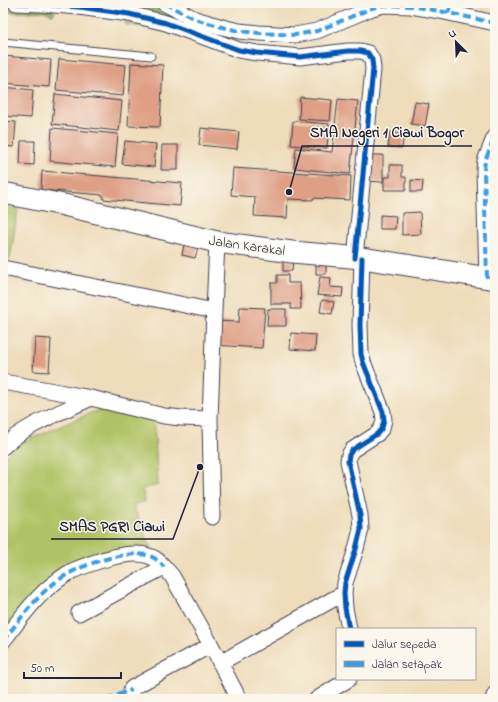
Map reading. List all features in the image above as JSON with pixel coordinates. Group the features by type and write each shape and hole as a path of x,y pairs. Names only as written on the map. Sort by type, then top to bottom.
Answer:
{"main road":[{"name":"Jalan Karakal","path":"3,193 64,205 217,242 292,252 359,258 491,278"}],"street":[{"path":"16,3 79,7 129,14 166,23 239,50 257,53 300,57 360,51 368,53 371,56 373,69 359,258 361,354 383,412 384,420 382,428 377,434 352,450 349,455 348,461 360,516 361,529 344,593 349,628"},
{"path":"164,3 195,19 222,27 239,31 295,35 317,31 372,8 384,5 433,6 450,8 473,19 495,23"},
{"path":"491,278 484,170 485,161 495,136"},
{"path":"212,517 210,419 217,242"},
{"path":"3,268 214,311"},
{"path":"3,382 91,398 164,416 210,419"},
{"path":"3,447 27,428 91,398"},
{"path":"3,641 34,603 58,580 71,572 121,555 136,554 149,556 157,560 164,567 177,586 211,645 239,699"},
{"path":"79,613 164,567"},
{"path":"220,663 344,593"},
{"path":"133,699 130,693 132,688 211,645"},
{"path":"321,698 348,680"},
{"path":"493,699 495,694"}],"lane":[{"path":"3,42 151,56"}],"green space":[{"path":"3,3 185,3 205,23 165,31 126,25 121,14 56,8 53,15 44,11 3,13"},
{"path":"3,206 18,209 10,259 3,258"},
{"path":"117,408 147,416 154,423 158,485 142,489 145,501 133,505 152,551 77,565 20,629 15,640 3,643 3,459 14,447 35,437 93,412"}],"building":[{"path":"3,56 51,60 49,87 3,83"},
{"path":"59,59 126,65 123,96 56,90"},
{"path":"131,63 163,65 160,127 128,126"},
{"path":"3,87 33,90 31,118 3,116"},
{"path":"55,94 122,101 119,131 52,124"},
{"path":"300,97 332,100 330,121 299,119"},
{"path":"338,99 358,101 350,174 294,168 296,148 332,152"},
{"path":"415,102 429,104 425,126 411,124"},
{"path":"3,121 16,122 14,147 3,146"},
{"path":"293,121 329,124 327,148 291,145"},
{"path":"52,128 118,134 115,167 50,161"},
{"path":"201,128 239,132 237,149 199,145"},
{"path":"390,132 404,134 402,148 388,147"},
{"path":"21,141 35,141 34,165 20,164"},
{"path":"125,141 156,144 154,167 122,164"},
{"path":"162,145 178,145 178,170 161,170"},
{"path":"368,155 383,155 383,182 367,181"},
{"path":"390,165 402,165 402,177 406,177 406,190 384,190 384,177 390,177"},
{"path":"233,168 351,176 350,200 313,198 313,200 288,199 287,218 254,216 255,197 231,195"},
{"path":"42,171 182,183 180,206 103,199 103,195 41,190"},
{"path":"411,180 423,181 422,192 411,192"},
{"path":"420,212 421,234 402,235 402,213"},
{"path":"380,215 396,216 395,229 380,229"},
{"path":"184,244 198,248 195,258 182,255"},
{"path":"283,260 293,261 292,271 283,271"},
{"path":"316,264 326,264 326,274 316,274"},
{"path":"277,275 288,275 288,283 300,283 301,309 291,309 291,304 271,304 271,283 277,283"},
{"path":"320,277 331,278 330,287 343,288 342,297 317,295"},
{"path":"322,300 334,302 332,314 320,312"},
{"path":"240,307 265,308 262,348 213,345 214,321 239,322"},
{"path":"268,309 286,309 286,326 267,326"},
{"path":"291,333 316,335 315,351 290,349"},
{"path":"35,338 51,339 49,372 33,371"}],"marked path":[{"path":"164,3 195,19 239,31 259,33 295,35 317,31 372,8 384,5 411,6 495,23"},
{"path":"448,13 452,3"},
{"path":"487,278 484,170 485,161 495,136"},
{"path":"3,641 30,607 47,589 61,578 78,569 98,561 132,554 150,556 156,559 164,567"},
{"path":"106,699 131,690"}],"cycle path":[{"path":"16,3 79,7 129,14 166,23 239,50 257,53 300,57 348,51 368,53 372,60 373,69 355,258"},
{"path":"349,628 345,608 345,583 361,529 360,515 348,461 349,455 352,450 377,434 382,428 384,420 383,412 361,354 360,325 362,258"}],"place":[{"name":"SMA Negeri 1 Ciawi Bogor","path":"289,192"},
{"name":"SMAS PGRI Ciawi","path":"200,467"}]}
